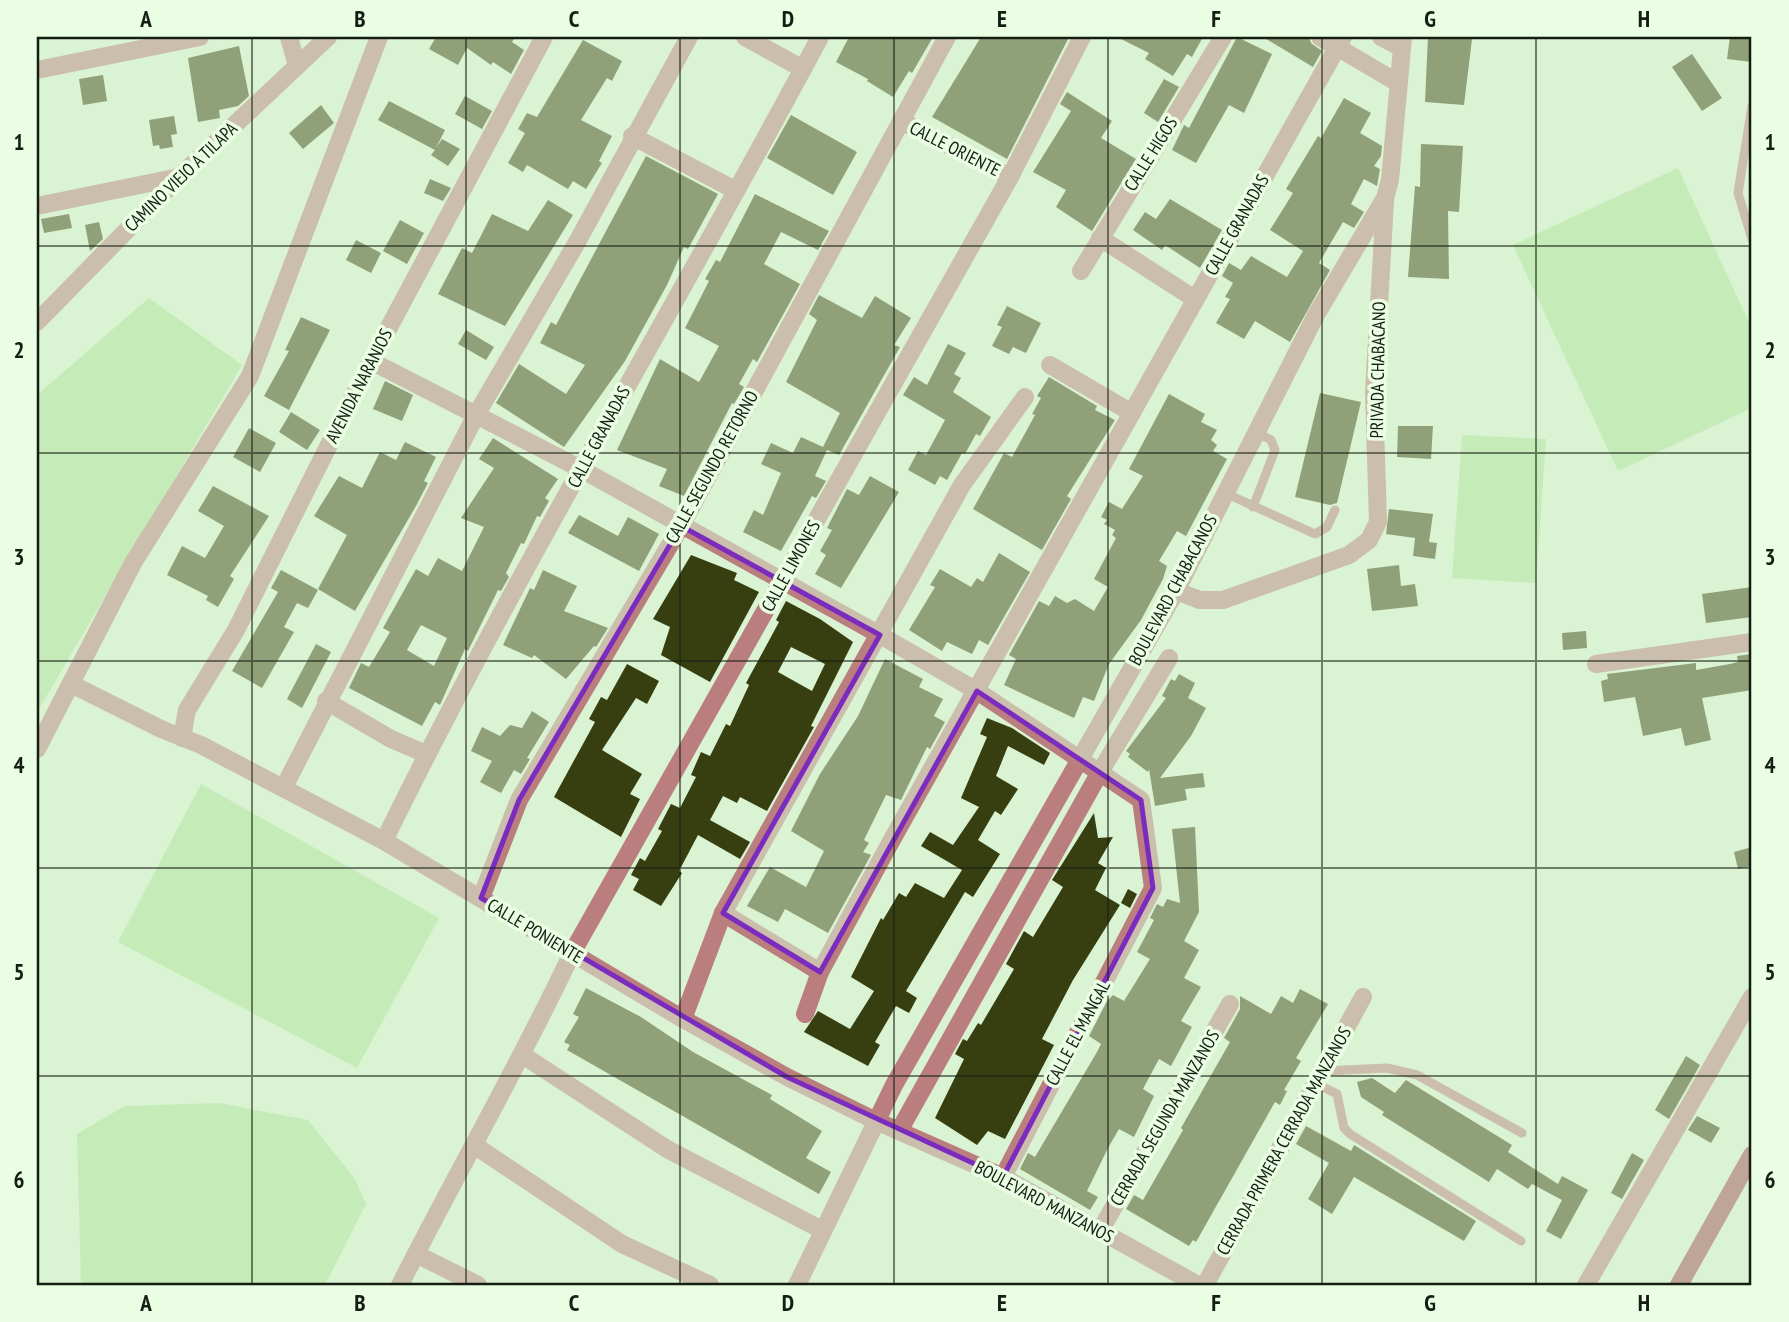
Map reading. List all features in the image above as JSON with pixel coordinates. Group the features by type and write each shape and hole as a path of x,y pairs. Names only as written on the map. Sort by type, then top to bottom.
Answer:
{"main road":[{"path":"1679,1285 1752,1155"}],"street":[{"path":"37,70 200,37"},
{"path":"289,37 297,66"},
{"path":"37,748 133,563 250,376 379,37"},
{"name":"AVENIDA NARANJOS","path":"182,737 187,710 236,630 371,361 544,37"},
{"path":"284,787 326,701 476,415 576,244 632,136 689,37"},
{"path":"745,37 803,69"},
{"name":"CALLE GRANADAS","path":"384,841 426,754 820,37"},
{"name":"CALLE SEGUNDO RETORNO","path":"481,898 519,800 681,526 947,37"},
{"name":"CALLE LIMONES","path":"400,1285 524,1056 572,953 1010,177 1082,37"},
{"name":"CALLE HIGOS","path":"1081,271 1223,37"},
{"path":"1320,37 1340,42 1398,83"},
{"path":"1381,37 1403,42"},
{"name":"CAMINO VIEJO A TILAPA","path":"37,322 178,177 297,66 322,39"},
{"name":"CALLE GRANADAS","path":"1132,413 1340,42"},
{"name":"BOULEVARD CHABACANOS","path":"887,1126 1079,758 1176,591 1316,314 1385,198 1390,180 1403,42"},
{"name":"CALLE ORIENTE","path":"901,121 1010,177"},
{"path":"632,136 734,190"},
{"path":"37,206 178,177"},
{"name":"PRIVADA CHABACANO","path":"1176,591 1200,600 1223,600 1349,555 1369,540 1378,522 1374,392 1385,198"},
{"path":"1100,237 1195,299"},
{"path":"371,361 581,469 880,635 976,691 1100,772"},
{"path":"805,1014 820,972 1132,413 1050,365"},
{"path":"683,1019 723,913 962,485 1025,397"},
{"path":"1596,664 1752,642"},
{"name":"BOULEVARD CHABACANOS","path":"887,1126 1169,658"},
{"name":"CALLE PONIENTE","path":"71,684 284,787 384,841 683,1019 887,1126"},
{"path":"326,701 391,739 426,754"},
{"name":"CALLE EL MANGAL","path":"1003,1177 1153,888 1141,800 1100,772"},
{"path":"723,913 820,972"},
{"name":"CERRADA PRIMERA CERRADA MANZANOS","path":"1205,1285 1363,997"},
{"path":"1586,1285 1752,997"},
{"name":"CERRADA SEGUNDA MANZANOS","path":"1100,1231 1230,1004"},
{"path":"524,1056 667,1149 822,1230"},
{"path":"797,1285 822,1230 887,1126"},
{"name":"BOULEVARD MANZANOS","path":"887,1126 1003,1177 1198,1285"},
{"path":"474,1145 622,1244 710,1285"},
{"path":"416,1254 478,1285"}],"lane":[{"path":"1752,106 1738,193 1752,239"},
{"path":"1253,507 1275,450 1270,440 1256,432"},
{"path":"1225,494 1315,534 1327,527 1335,510"},
{"path":"1319,1077 1387,1068 1417,1075 1522,1133"},
{"path":"1319,1077 1337,1094 1344,1129 1350,1134 1521,1241"}],"highlighted area":[{"path":"681,526 880,635 723,913 820,972 977,691 1141,800 1153,888 1003,1177 787,1077 481,898 519,800"}],"green space":[{"path":"1678,168 1752,329 1752,408 1618,471 1513,245"},
{"path":"149,298 242,365 37,712 37,395"},
{"path":"1462,435 1546,439 1536,583 1452,578"},
{"path":"201,784 439,918 357,1068 118,942"},
{"path":"219,1103 308,1120 355,1179 366,1204 325,1285 81,1285 77,1134 125,1106"}],"building":[{"path":"436,37 515,37 512,42 524,50 511,74 493,62 491,65 467,48 458,65 429,49"},
{"path":"849,37 933,37 912,73 909,71 893,97 867,81 868,79 836,62"},
{"path":"981,37 1069,37 1007,159 932,117"},
{"path":"1117,37 1203,37 1192,57 1187,54 1173,76 1145,59 1149,53"},
{"path":"1237,37 1272,54 1244,113 1229,105 1196,163 1172,150 1184,125 1189,128"},
{"path":"1263,37 1309,37 1311,43 1322,51 1313,67"},
{"path":"1428,37 1472,39 1464,105 1425,102"},
{"path":"1730,37 1752,37 1752,62 1727,59"},
{"path":"583,40 622,61 612,81 607,78 581,120 612,136 599,161 602,163 586,189 573,181 568,189 527,165 523,172 508,163 525,133 518,129 527,113 537,117"},
{"path":"239,46 249,96 238,106 219,110 220,118 198,122 188,58"},
{"path":"1692,54 1722,98 1702,111 1672,67"},
{"path":"103,75 107,101 83,105 79,79"},
{"path":"1164,79 1179,87 1158,122 1144,113"},
{"path":"1067,92 1112,121 1101,138 1136,159 1092,231 1056,207 1066,190 1033,172 1071,111 1060,104"},
{"path":"465,96 492,111 482,129 455,114"},
{"path":"1344,98 1371,113 1360,133 1382,146 1381,156 1374,166 1380,169 1377,186 1364,179 1351,204 1364,212 1354,228 1343,222 1319,263 1330,270 1290,342 1255,321 1244,339 1216,323 1230,299 1225,297 1233,283 1222,276 1229,263 1241,270 1251,256 1287,277 1303,251 1270,230 1293,193 1286,189 1318,136 1321,138"},
{"path":"389,101 445,130 436,148 442,139 460,149 448,166 431,155 435,150 378,120"},
{"path":"321,105 334,123 303,149 289,133"},
{"path":"791,115 857,152 833,195 767,158"},
{"path":"174,116 177,134 171,135 173,147 160,149 159,145 153,146 149,120"},
{"path":"1421,144 1463,146 1459,212 1448,211 1449,279 1408,277 1415,186 1420,187"},
{"path":"646,156 718,194 688,249 684,247 667,285 625,361 564,447 496,403 519,364 566,394 585,365 540,343 551,322 556,325"},
{"path":"430,179 451,188 443,201 424,193"},
{"path":"755,194 829,231 818,250 781,232 764,264 800,284 757,362 753,359 739,384 744,387 734,404 732,403 684,496 659,486 667,469 617,450 660,359 699,382 719,346 685,328 709,281 705,279 716,260 720,262"},
{"path":"1170,199 1222,230 1200,268 1165,245 1162,250 1133,230 1145,212 1156,219"},
{"path":"548,200 573,215 505,326 438,294 462,248 472,253 492,214 528,231"},
{"path":"69,214 72,228 44,233 41,219"},
{"path":"400,220 424,233 407,264 383,251"},
{"path":"99,222 103,239 90,251 85,225"},
{"path":"356,240 381,253 371,273 346,260"},
{"path":"819,295 862,318 875,296 911,318 894,345 900,347 839,455 827,450 815,476 826,481 816,498 812,496 781,551 743,532 754,510 763,515 781,473 761,464 771,443 793,453 801,437 823,447 840,413 786,382 817,320 809,314"},
{"path":"1007,306 1041,323 1026,353 1013,347 1009,354 992,346 1002,327 997,325"},
{"path":"301,317 330,330 289,410 264,396 289,351 285,350"},
{"path":"466,330 494,347 486,360 458,344"},
{"path":"948,344 966,353 954,374 961,378 953,392 991,417 980,436 976,434 965,454 962,453 947,480 940,476 935,485 908,470 918,451 926,455 945,420 903,395 914,377 927,385"},
{"path":"1049,377 1097,406 1095,410 1115,420 1067,496 1071,499 1042,550 973,509 1004,453 1012,457 1035,415 1032,414 1041,398 1037,396"},
{"path":"385,381 413,395 402,421 373,409"},
{"path":"1320,393 1361,402 1337,503 1330,505 1295,497"},
{"path":"1169,394 1205,414 1201,422 1217,430 1211,440 1217,445 1213,451 1227,459 1186,536 1177,531 1159,561 1167,566 1163,579 1141,620 1109,664 1094,701 1083,697 1074,718 1004,685 1016,659 1009,655 1039,601 1049,606 1055,596 1067,603 1075,599 1094,611 1108,587 1094,579 1116,538 1112,535 1115,530 1104,524 1107,520 1101,517 1109,502 1122,509 1143,476 1129,469"},
{"path":"291,412 320,430 307,450 279,432"},
{"path":"1398,426 1433,426 1431,459 1397,457"},
{"path":"249,428 276,443 260,472 233,457"},
{"path":"493,438 558,479 545,498 549,501 540,517 537,516 506,573 509,577 501,591 498,590 468,651 465,649 440,705 435,702 422,726 349,688 361,663 369,667 390,632 383,628 416,569 428,576 438,558 462,571 484,527 461,518 494,468 479,459","holes":["421,625 447,638 434,666 407,650"]},
{"path":"405,442 436,457 424,481 428,483 416,506 355,611 318,589 347,535 314,516 339,476 362,488 380,452 396,460"},
{"path":"870,476 899,492 841,588 815,574 826,555 820,551 832,530 827,528 847,489 859,495"},
{"path":"213,486 269,516 230,576 234,579 218,607 206,600 208,596 167,575 182,546 205,558 224,526 198,511"},
{"path":"1389,509 1433,514 1429,542 1437,543 1435,559 1413,556 1415,538 1386,534"},
{"path":"579,515 618,536 628,517 659,534 639,571 568,533"},
{"path":"999,553 1030,572 988,645 979,640 972,654 947,642 942,651 909,630 935,587 930,585 940,569 971,587 977,578 983,582"},
{"path":"691,555 737,573 734,580 759,592 710,682 661,655 670,627 653,619"},
{"path":"1399,565 1401,586 1415,584 1418,606 1372,611 1367,569"},
{"path":"281,570 318,590 308,608 297,603 284,627 294,632 262,688 232,671 278,592 271,588"},
{"path":"543,570 577,586 564,611 608,628 596,647 594,646 566,679 534,655 532,658 503,645 530,588 534,590"},
{"path":"1752,587 1752,617 1706,623 1702,594"},
{"path":"786,601 820,619 853,642 811,726 814,727 767,811 740,797 737,803 723,796 710,820 750,842 740,859 698,835 679,871 682,873 661,906 633,890 639,879 631,875 640,858 645,861 662,831 658,829 671,804 680,808 696,777 691,775 701,752 710,756 726,724 730,726 749,685 746,683 779,622 776,620","holes":["791,647 825,664 812,691 778,672"]},
{"path":"1586,631 1587,648 1563,650 1562,633"},
{"path":"316,644 331,652 302,708 287,699"},
{"path":"1752,654 1752,690 1702,698 1711,740 1685,746 1681,728 1643,736 1635,697 1604,702 1601,681 1608,679 1607,674 1696,663 1696,670 1738,662 1737,656"},
{"path":"885,659 923,679 919,687 943,699 934,716 945,722 930,749 927,747 901,800 886,795 864,840 869,843 863,852 871,855 828,933 785,909 778,922 747,906 770,867 806,887 824,851 791,831 820,774 858,716"},
{"path":"627,664 659,681 647,704 636,698 602,750 642,774 630,794 640,799 621,837 554,797 595,722 589,719 601,697 607,700"},
{"path":"1179,674 1195,683 1188,698 1206,708 1191,736 1160,778 1203,773 1205,787 1185,789 1187,800 1155,806 1149,769 1148,772 1128,757 1130,754 1126,751 1166,698 1162,696 1171,679 1175,681"},
{"path":"532,711 549,722 527,758 530,759 521,774 514,770 501,793 480,782 492,761 471,751 482,727 500,736 510,725 522,728"},
{"path":"987,718 1012,728 1050,753 1044,765 1008,746 996,776 1018,789 1001,815 995,811 978,840 1000,854 973,897 965,892 906,991 917,998 909,1013 896,1006 875,1042 880,1045 868,1066 804,1032 818,1011 850,1029 874,991 851,977 881,918 883,920 899,893 906,897 915,883 944,898 962,870 921,846 930,832 953,845 979,807 961,798 987,737 980,734"},
{"path":"1094,813 1098,838 1113,837 1098,863 1106,868 1095,890 1120,905 1073,980 1042,1039 1054,1045 1005,1139 988,1131 977,1145 935,1118 964,1059 955,1054 963,1039 967,1041 978,1023 981,1025 1014,969 1006,964 1024,931 1033,937 1063,887 1052,880"},
{"path":"1195,827 1199,912 1184,941 1199,950 1184,978 1201,987 1181,1021 1192,1027 1171,1066 1159,1059 1143,1089 1154,1096 1134,1137 1119,1129 1108,1148 1087,1191 1098,1197 1090,1210 1020,1169 1028,1153 1035,1157 1097,1052 1101,1044 1089,1036 1107,1001 1113,995 1124,1001 1150,959 1137,952 1154,920 1150,918 1157,904 1163,907 1167,899 1180,903 1172,829"},
{"path":"1752,847 1752,866 1738,869 1734,852"},
{"path":"1128,889 1137,894 1130,908 1121,903"},
{"path":"586,988 641,1017 693,1052 772,1095 770,1099 822,1131 806,1158 831,1172 819,1194 567,1050 570,1045 564,1042 579,1017 573,1014"},
{"path":"1300,989 1328,1004 1296,1058 1301,1061 1284,1090 1287,1091 1280,1105 1275,1102 1196,1242 1193,1240 1189,1246 1126,1209 1134,1195 1143,1200 1183,1130 1181,1128 1230,1042 1224,1038 1240,1009 1240,996 1271,1014 1281,996 1293,1003"},
{"path":"1686,1056 1700,1065 1669,1119 1655,1110"},
{"path":"1372,1078 1395,1093 1406,1080 1512,1145 1508,1152 1558,1184 1562,1176 1588,1190 1561,1239 1546,1231 1562,1200 1532,1184 1528,1189 1497,1169 1489,1182 1382,1115 1384,1112 1361,1097 1357,1082"},
{"path":"1697,1116 1720,1128 1711,1143 1688,1130"},
{"path":"1306,1126 1351,1151 1354,1145 1476,1221 1464,1241 1354,1177 1332,1214 1308,1199 1329,1163 1296,1144"},
{"path":"1632,1153 1644,1160 1622,1199 1611,1193"}]}
